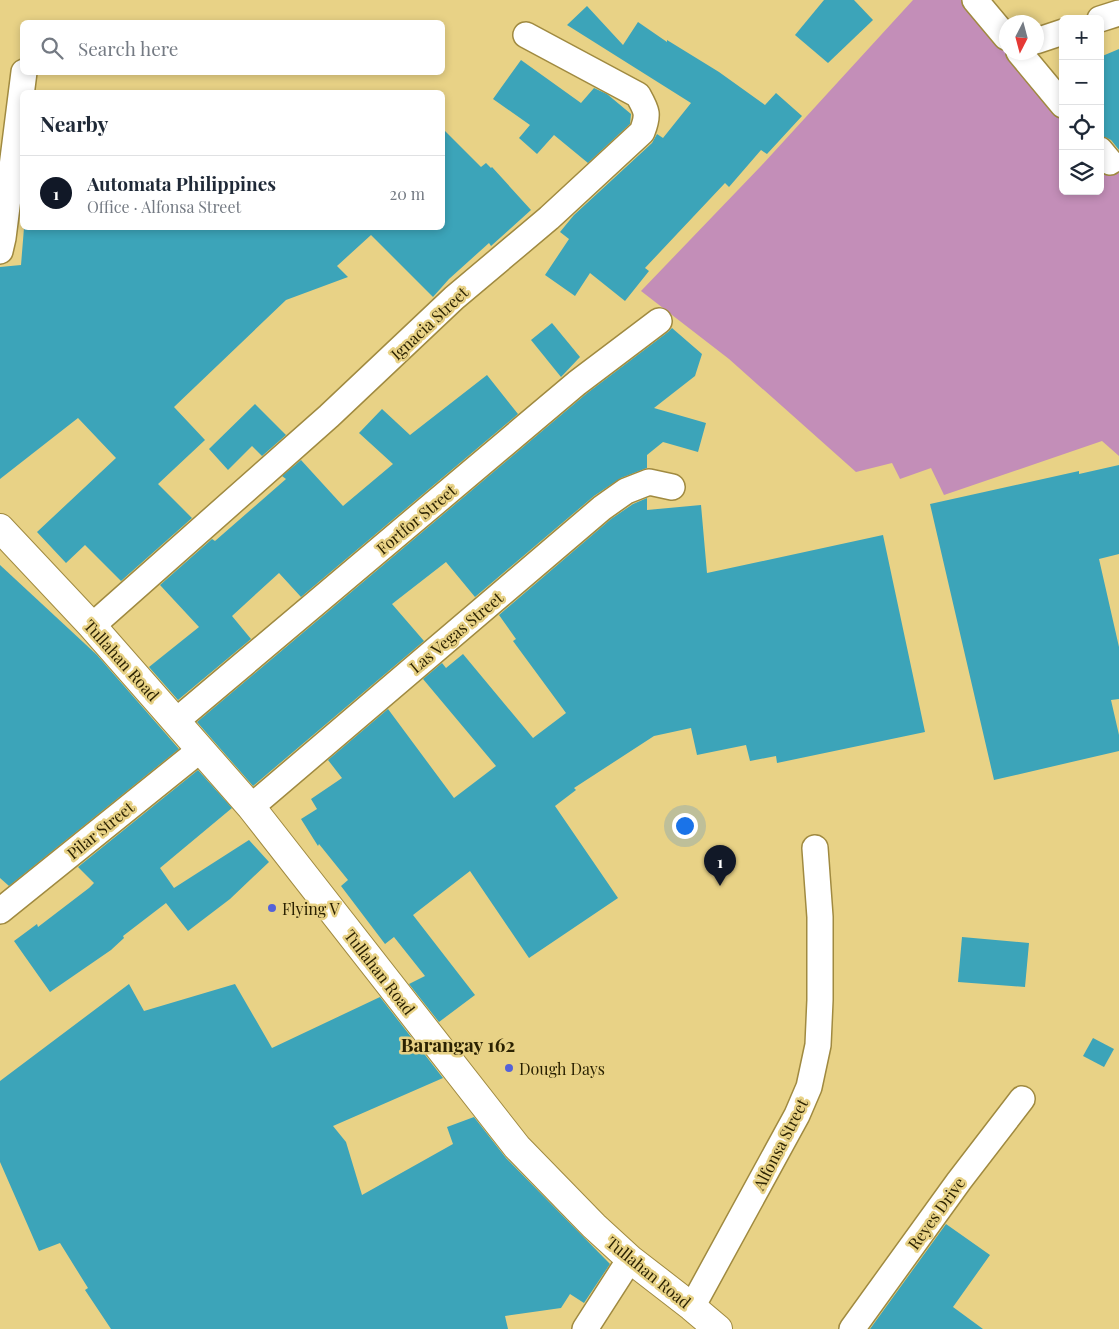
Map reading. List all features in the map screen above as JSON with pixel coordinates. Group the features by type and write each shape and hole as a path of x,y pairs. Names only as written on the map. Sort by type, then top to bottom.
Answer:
{"main road":[{"name":"Tullahan Road","path":"0,528 92,626 251,807 517,1147 594,1226 630,1259 692,1306 718,1329"}],"street":[{"path":"975,0 999,29"},
{"path":"1104,19 1119,13"},
{"path":"1044,39 1059,33"},
{"name":"Ignacia Street","path":"92,626 328,416 454,298 549,218 642,132 648,119 646,110 638,95 526,35"},
{"path":"1026,60 1059,100"},
{"path":"22,90 24,75"},
{"path":"0,251 20,104"},
{"name":"Fortfor Street","path":"176,721 577,383 659,321"},
{"name":"Las Vegas Street","path":"251,807 602,508 626,490 649,482 672,486"},
{"name":"Pilar Street","path":"0,911 200,750"},
{"name":"Alfonsa Street","path":"692,1306 797,1116 809,1087 818,1045 820,1000 820,917 815,848"},
{"name":"Reyes Drive","path":"852,1329 959,1181 1022,1099"},
{"path":"563,1329 586,1326 630,1259"}],"shaded area":[{"path":"913,0 966,0 999,39 999,60 1017,60 1059,108 1059,195 1104,195 1104,158 1119,173 1119,456 1102,441 944,495 931,468 900,479 892,463 856,472 729,359 641,291 761,166"}],"building":[{"path":"824,0 854,0 873,20 828,63 795,35"},
{"path":"587,6 623,45 638,22 667,42 667,40 719,72 765,105 776,93 802,116 767,154 761,150 729,187 725,183 645,268 649,271 625,301 590,273 575,296 545,275 569,239 560,232 574,215 652,143 657,134 663,138 691,103 567,25"},
{"path":"1119,49 1119,150 1111,140 1104,137 1104,55"},
{"path":"521,60 581,103 594,88 607,94 631,114 630,124 588,163 554,135 537,154 519,138 530,125 493,99"},
{"path":"445,131 481,167 486,163 492,167 531,210 491,246 489,243 449,279 433,297 371,235 337,266 348,277 286,300 174,407 205,440 158,484 192,518 121,581 85,545 66,563 37,532 116,458 78,418 0,479 0,267 21,265 24,230 445,230"},
{"path":"552,323 580,357 561,377 531,340"},
{"path":"672,328 702,354 695,376 654,408 706,423 698,452 663,442 647,455 647,468 621,478 594,496 475,597 446,562 392,604 424,641 253,786 197,722 586,394"},
{"path":"487,375 518,414 301,597 279,573 232,616 251,639 178,700 149,667 199,627 160,585 212,539 215,541 286,479 282,476 301,460 343,506 393,464 359,433 382,409 410,435"},
{"path":"255,404 286,435 262,456 252,446 228,470 209,449"},
{"path":"1119,465 1119,554 1099,559 1119,647 1119,699 1111,700 1119,735 1119,751 994,780 930,504 1079,471 1079,474"},
{"path":"647,498 647,510 701,505 707,573 883,535 925,732 777,763 776,756 750,761 746,745 697,755 691,728 654,736 574,788 576,790 555,806 618,898 529,958 470,871 413,915 475,995 439,1022 409,984 425,976 394,937 385,944 341,886 348,880 319,844 318,846 301,819 317,809 311,799 342,778 328,760 388,709 454,798 496,766 423,679 442,663 446,668 463,654 533,738 566,713 513,641 516,639 499,615 611,519 633,504"},
{"path":"0,565 97,655 179,749 9,886 0,878"},
{"path":"198,770 232,808 160,868 174,888 249,840 269,862 230,899 188,931 166,903 123,936 124,938 111,950 50,992 14,941 37,924 38,927 89,888 94,883 78,867"},
{"path":"962,937 1029,943 1025,987 958,982"},
{"path":"129,984 144,1011 235,984 272,1048 380,997 443,1078 333,1126 346,1142 362,1195 453,1144 447,1127 474,1117 506,1158 610,1264 584,1303 570,1294 561,1308 505,1316 508,1329 111,1329 85,1290 88,1288 60,1243 39,1251 0,1162 0,1081"},
{"path":"1093,1038 1114,1049 1104,1067 1083,1056"},
{"path":"946,1224 990,1255 953,1307 983,1329 870,1329"}],"place":[{"name":"Automata Philippines","path":"720,886"},
{"name":"Flying V","path":"272,908"},
{"name":"Dough Days","path":"509,1068"}],"district":[{"name":"Barangay 162","path":"458,1044"}]}
